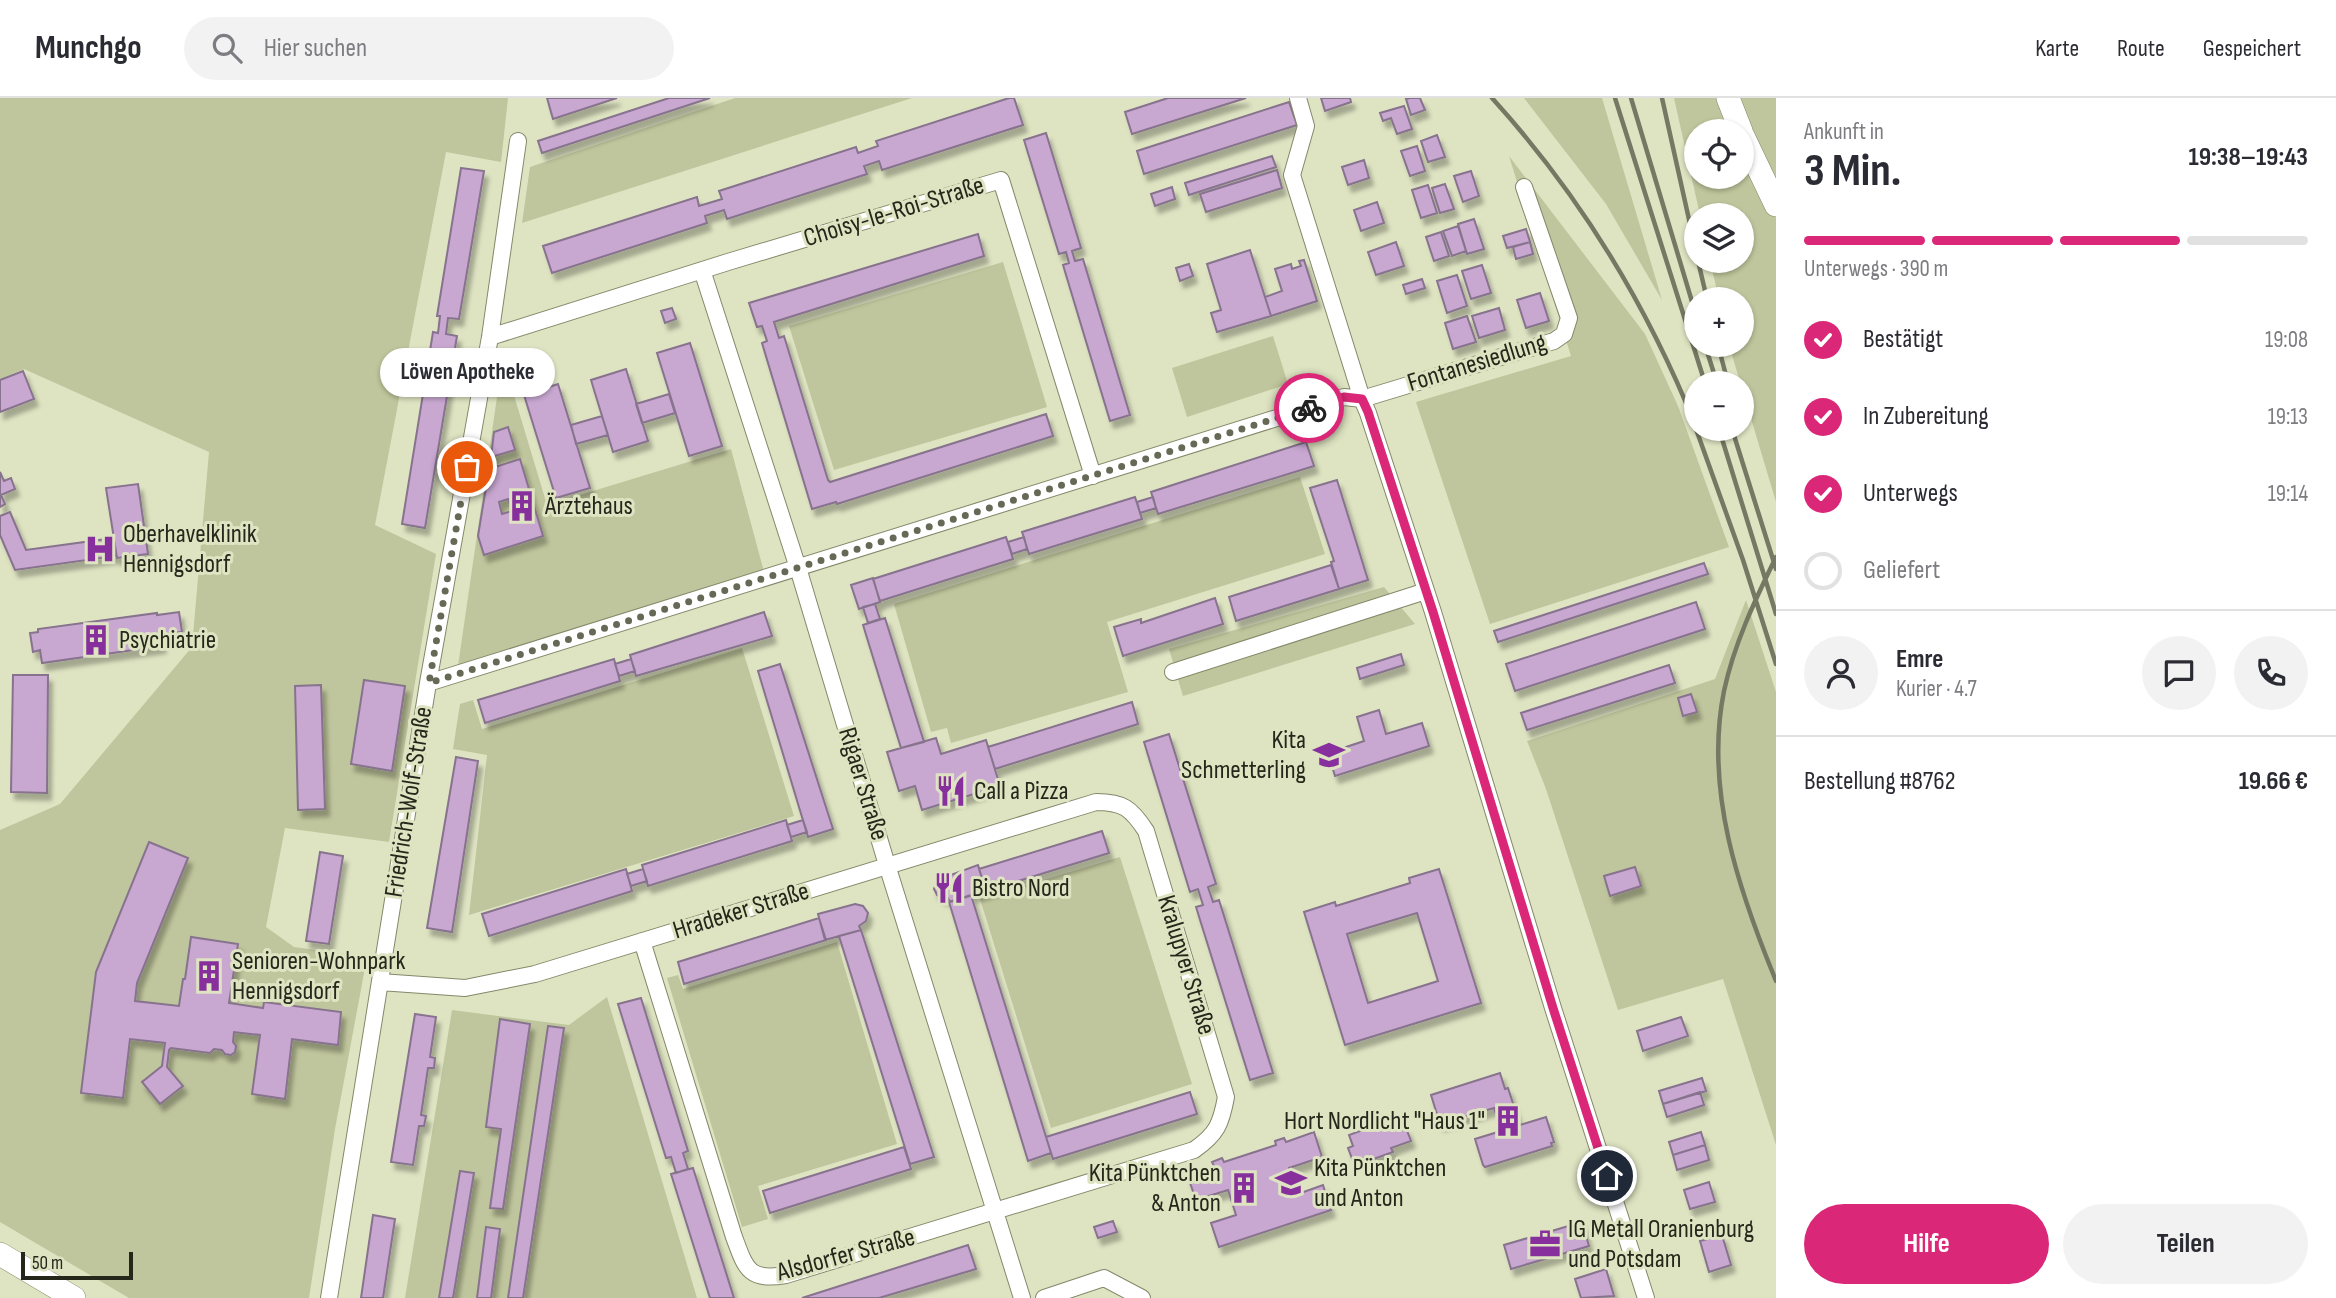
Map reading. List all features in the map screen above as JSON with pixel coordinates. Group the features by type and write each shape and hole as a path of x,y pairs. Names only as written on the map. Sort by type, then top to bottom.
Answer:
{"main road":[{"path":"1728,98 1736,119"},
{"path":"1754,159 1776,205"},
{"path":"0,1254 74,1298"}],"street":[{"path":"1298,98 1306,126 1292,175 1426,591 1553,1008 1646,1298"},
{"name":"Friedrich-Wolf-Straße","path":"330,1298 429,683 490,337 518,141"},
{"name":"Choisy-le-Roi-Straße","path":"490,337 1001,180 1093,477"},
{"name":"Fontanesiedlung","path":"1362,399 1554,341 1564,334 1569,318 1524,187"},
{"name":"Rigaer Straße","path":"702,270 798,568 1021,1298"},
{"path":"429,683 1344,397 1362,399"},
{"path":"1173,672 1426,591"},
{"name":"Hradeker Straße","path":"380,982 465,988 535,974 1096,802"},
{"name":"Kralupyer Straße","path":"1096,802 1117,802 1135,815 1146,831 1226,1097 1222,1121 1211,1138 1194,1150"},
{"name":"Alsdorfer Straße","path":"642,942 734,1237 744,1264 752,1274 768,1278 786,1275 1194,1150"},
{"path":"1044,1298 1104,1278 1142,1298"}],"green space":[{"path":"0,98 508,98 501,162 446,152 375,525 436,554 389,842 285,828 266,927 294,947 367,957 335,1129 309,1298 129,1298 0,1222 0,830 60,804 192,647 209,452 24,369 0,379"},
{"path":"735,98 912,98 522,223 530,167"},
{"path":"1524,98 1602,98 1662,300 1606,204"},
{"path":"1674,98 1776,98 1776,502 1754,429 1754,371 1737,371 1733,357 1754,357 1754,287 1716,287 1713,273 1754,273 1754,203 1697,203 1694,189 1754,189 1754,119 1684,119 1684,143"},
{"path":"1509,156 1645,334 1678,406 1684,423 1684,441 1691,441 1729,547 1490,624 1416,402 1571,356"},
{"path":"1003,262 1047,407 834,470 789,326"},
{"path":"1273,336 1288,384 1187,417 1172,368"},
{"path":"513,392 547,505 731,449 764,572 458,666 497,397"},
{"path":"1300,477 1325,554 1107,622 1128,692 951,743 947,728 931,732 894,604"},
{"path":"1384,587 1415,624 1183,696 1169,649"},
{"path":"1746,600 1776,692 1776,1145 1723,979 1618,1010 1546,789 1527,741 1715,679"},
{"path":"742,648 794,816 469,915 487,755 453,749 460,704 473,700 482,729"},
{"path":"1120,857 1192,1084 1051,1128 980,899"},
{"path":"837,942 897,1144 758,1186 768,1219 742,1227 667,978 678,975 683,989"},
{"path":"607,997 697,1298 405,1298 452,1010 569,1025"}],"building":[{"path":"547,98 617,98 553,119"},
{"path":"669,98 710,98 542,153 538,141"},
{"path":"1014,98 1023,125 882,170 879,161 864,166 867,174 727,219 724,210 705,216 707,223 552,273 543,246 697,197 699,206 722,199 719,191 856,147 858,153 878,146 876,141"},
{"path":"1168,98 1246,98 1132,134 1125,112"},
{"path":"1321,98 1350,98 1351,102 1325,111"},
{"path":"1420,98 1425,110 1411,115 1406,99"},
{"path":"1289,102 1297,125 1144,174 1137,151"},
{"path":"1404,106 1412,129 1397,134 1391,118 1383,121 1380,113"},
{"path":"1046,133 1081,248 1072,251 1075,261 1083,259 1130,415 1110,421 1063,265 1069,263 1066,252 1059,254 1024,140"},
{"path":"1437,135 1445,157 1428,162 1421,141"},
{"path":"1417,146 1425,171 1410,176 1401,151"},
{"path":"1272,156 1276,167 1189,195 1185,183"},
{"path":"1364,160 1369,178 1348,185 1342,167"},
{"path":"461,168 484,171 459,319 448,318 446,334 457,336 425,528 402,524 433,332 438,333 440,316 437,316"},
{"path":"1277,170 1282,188 1206,212 1200,194"},
{"path":"1471,171 1479,196 1463,202 1454,176"},
{"path":"1445,184 1454,209 1440,213 1432,188"},
{"path":"1428,185 1437,213 1421,218 1412,190"},
{"path":"1172,187 1175,199 1155,206 1151,194"},
{"path":"1377,202 1384,223 1361,231 1354,210"},
{"path":"1474,219 1484,249 1467,254 1458,224"},
{"path":"1458,226 1466,251 1452,256 1443,231"},
{"path":"1526,229 1530,242 1507,248 1503,236"},
{"path":"1441,232 1449,256 1434,261 1426,237"},
{"path":"978,234 984,256 774,322 779,338 784,336 828,480 830,482 1046,414 1053,436 837,504 836,502 812,509 762,343 767,341 762,326 757,327 749,303"},
{"path":"1396,242 1404,266 1376,275 1368,252"},
{"path":"1530,242 1533,254 1516,259 1513,247"},
{"path":"1250,250 1271,316 1217,332 1211,313 1221,310 1207,264"},
{"path":"1304,260 1317,301 1271,316 1265,297 1282,291 1275,269 1291,264 1292,269 1301,266 1299,261"},
{"path":"1189,264 1193,276 1180,281 1176,268"},
{"path":"1482,265 1491,293 1471,299 1462,271"},
{"path":"1457,275 1467,306 1447,313 1437,281"},
{"path":"1422,279 1425,288 1406,294 1403,285"},
{"path":"1540,293 1549,321 1526,328 1517,300"},
{"path":"672,308 676,319 665,323 661,311"},
{"path":"1499,308 1505,330 1479,338 1472,316"},
{"path":"1467,316 1476,342 1453,349 1445,323"},
{"path":"690,343 722,446 689,456 657,353"},
{"path":"626,369 648,441 613,452 591,380"},
{"path":"23,371 34,399 0,412 0,380"},
{"path":"558,384 590,488 556,498 524,395"},
{"path":"669,394 675,413 642,423 636,404"},
{"path":"602,416 608,435 576,444 571,425"},
{"path":"508,427 515,450 491,457 494,432"},
{"path":"1306,442 1314,466 1158,514 1151,492"},
{"name":"Ärztehaus","path":"520,459 543,536 484,555 478,536 489,469","holes":["508,499 512,511 502,514 499,502"]},
{"path":"0,472 4,481 11,478 15,489 1,495 5,504 0,507"},
{"path":"1337,480 1368,580 1339,589 1331,562 1334,561 1310,488"},
{"path":"138,484 148,554 117,558 106,488"},
{"path":"1135,497 1142,519 1029,554 1022,532"},
{"path":"1153,497 1156,508 1140,513 1137,502"},
{"path":"10,512 26,550 114,538 116,556 15,570 0,535 0,516"},
{"path":"1006,537 1013,559 880,601 873,579"},
{"path":"1024,537 1027,549 1012,554 1008,542"},
{"path":"1704,563 1708,574 1498,642 1494,631"},
{"path":"1331,565 1339,589 1236,621 1229,597"},
{"path":"873,578 880,602 859,609 851,585"},
{"path":"1215,598 1223,624 1123,656 1114,627 1141,619 1141,623"},
{"path":"1696,602 1705,629 1515,691 1506,664"},
{"path":"875,604 880,619 868,623 863,607"},
{"name":"Psychiatrie","path":"179,612 182,632 160,634 162,646 42,663 40,650 33,652 30,633 38,632 38,629"},
{"path":"764,612 772,636 636,676 630,655"},
{"path":"885,618 924,742 901,748 863,625"},
{"path":"1401,654 1404,665 1360,679 1357,668"},
{"path":"614,659 620,681 485,723 478,700"},
{"path":"631,659 635,671 619,676 615,664"},
{"path":"780,664 833,829 808,837 758,671"},
{"path":"1669,665 1675,683 1527,730 1521,713"},
{"path":"13,675 48,675 47,793 11,792"},
{"path":"364,680 405,686 392,771 351,764"},
{"path":"321,685 325,809 298,810 295,686"},
{"path":"1691,694 1697,712 1683,716 1678,698"},
{"path":"1132,702 1138,724 995,769 988,747"},
{"path":"1379,710 1386,734 1422,723 1429,746 1335,776 1328,753 1364,741 1357,717"},
{"path":"1169,734 1216,884 1208,887 1213,902 1219,900 1273,1073 1250,1080 1196,907 1203,905 1198,889 1190,892 1144,742"},
{"path":"936,738 941,754 986,740 1000,786 922,810 915,786 899,791 887,752"},
{"path":"456,757 478,761 452,932 427,928"},
{"path":"786,820 792,841 648,886 642,865"},
{"path":"803,820 807,832 791,837 787,825"},
{"path":"1102,831 1109,853 986,891 979,869"},
{"name":"Senioren-Wohnpark Hennigsdorf","path":"149,842 188,858 137,983 135,1001 179,1006 191,937 238,944 229,1003 263,1008 264,1002 341,1012 338,1045 292,1039 285,1099 252,1094 260,1035 234,1032 233,1042 236,1046 231,1055 214,1049 210,1053 171,1048 167,1067 183,1086 160,1104 142,1082 162,1066 165,1043 130,1039 123,1098 81,1093 96,972"},
{"path":"320,852 343,856 329,944 306,941"},
{"path":"978,865 986,891 950,902 948,898 937,895 934,889 937,880"},
{"path":"1635,867 1641,886 1610,896 1604,876"},
{"path":"626,869 632,891 489,936 482,914"},
{"path":"643,869 647,881 631,886 627,874"},
{"path":"1439,869 1481,1003 1345,1045 1304,912 1335,902 1336,906 1410,883 1409,878","holes":["1417,913 1438,981 1368,1003 1347,934"]},
{"path":"971,895 1051,1153 1028,1161 949,902"},
{"path":"855,904 863,906 868,913 866,921 859,926 861,930 825,940 818,914"},
{"path":"819,918 826,940 684,984 678,962"},
{"path":"861,930 934,1157 910,1164 839,936"},
{"path":"641,998 688,1151 683,1153 688,1169 676,1173 671,1157 666,1158 618,1004"},
{"path":"415,1014 436,1017 430,1057 435,1058 434,1068 428,1068 421,1115 426,1116 424,1126 419,1126 413,1165 391,1162"},
{"path":"1681,1017 1688,1036 1643,1051 1637,1031"},
{"path":"500,1019 530,1024 503,1209 490,1208 501,1129 486,1127"},
{"path":"548,1026 564,1028 523,1298 508,1298"},
{"name":"Hort Nordlicht \"Haus 1\"","path":"1500,1073 1520,1125 1546,1117 1554,1142 1551,1143 1552,1146 1485,1167 1475,1139 1501,1131 1494,1108 1440,1124 1431,1095"},
{"path":"1702,1078 1706,1091 1663,1104 1659,1091"},
{"path":"1190,1092 1197,1114 1053,1159 1046,1137"},
{"path":"1700,1092 1704,1105 1667,1117 1663,1104"},
{"path":"1398,1117 1402,1130 1406,1128 1411,1141 1391,1148 1393,1152 1371,1160 1370,1156 1353,1161 1348,1148 1353,1146 1349,1135"},
{"name":"Kita Pünktchen & Anton","path":"1314,1132 1322,1157 1289,1168 1298,1194 1323,1185 1331,1210 1219,1247 1211,1223 1236,1215 1228,1190 1196,1200 1187,1174 1214,1166 1212,1162 1222,1158 1224,1162 1276,1145 1275,1141 1284,1138 1286,1142"},
{"path":"1701,1132 1705,1145 1673,1155 1669,1142"},
{"path":"1705,1145 1709,1160 1677,1170 1673,1155"},
{"path":"904,1147 911,1169 770,1213 763,1191"},
{"path":"693,1168 734,1298 710,1298 671,1174"},
{"path":"460,1171 474,1173 453,1298 439,1298"},
{"path":"1709,1182 1715,1202 1690,1209 1684,1190"},
{"path":"373,1215 395,1219 383,1298 361,1298"},
{"path":"1113,1221 1117,1232 1098,1238 1094,1227"},
{"path":"1582,1222 1589,1246 1511,1269 1504,1245"},
{"path":"486,1227 500,1229 491,1298 477,1298"},
{"path":"1722,1235 1731,1265 1709,1272 1700,1241"},
{"path":"968,1245 976,1269 879,1298 802,1298"},
{"path":"1606,1269 1614,1296 1581,1298 1575,1279"}],"railway":[{"path":"1492,98 1554,173 1609,254 1656,338 1684,399"},
{"path":"1615,98 1701,371"},
{"path":"1631,98 1688,287"},
{"path":"1662,98 1685,203"},
{"path":"1701,273 1704,287"},
{"path":"1709,357 1713,371"},
{"path":"1721,357 1725,371"},
{"path":"1700,441 1743,560 1776,664"},
{"path":"1723,441 1776,614"},
{"path":"1736,441 1776,569"},
{"path":"1776,557 1733,656 1724,691 1718,765 1722,803 1738,876 1776,981"}],"way so far":[{"path":"467,467 429,683 1309,408"}],"place":[{"name":"Löwen Apotheke","path":"467,467"},
{"name":"Ärztehaus","path":"522,506"},
{"name":"Oberhavelklinik Hennigsdorf","path":"100,549"},
{"name":"Psychiatrie","path":"96,640"},
{"name":"Kita Schmetterling","path":"1329,755"},
{"name":"Call a Pizza","path":"951,791"},
{"name":"Bistro Nord","path":"949,888"},
{"name":"Senioren-Wohnpark Hennigsdorf","path":"209,976"},
{"name":"Hort Nordlicht \"Haus 1\"","path":"1508,1121"},
{"name":"Kita Pünktchen und Anton","path":"1291,1183"},
{"name":"Kita Pünktchen & Anton","path":"1244,1188"},
{"name":"IG Metall Oranienburg und Potsdam","path":"1545,1244"}],"route":[{"path":"1309,408 1344,397 1362,399 1368,412 1433,612 1607,1176"}]}
